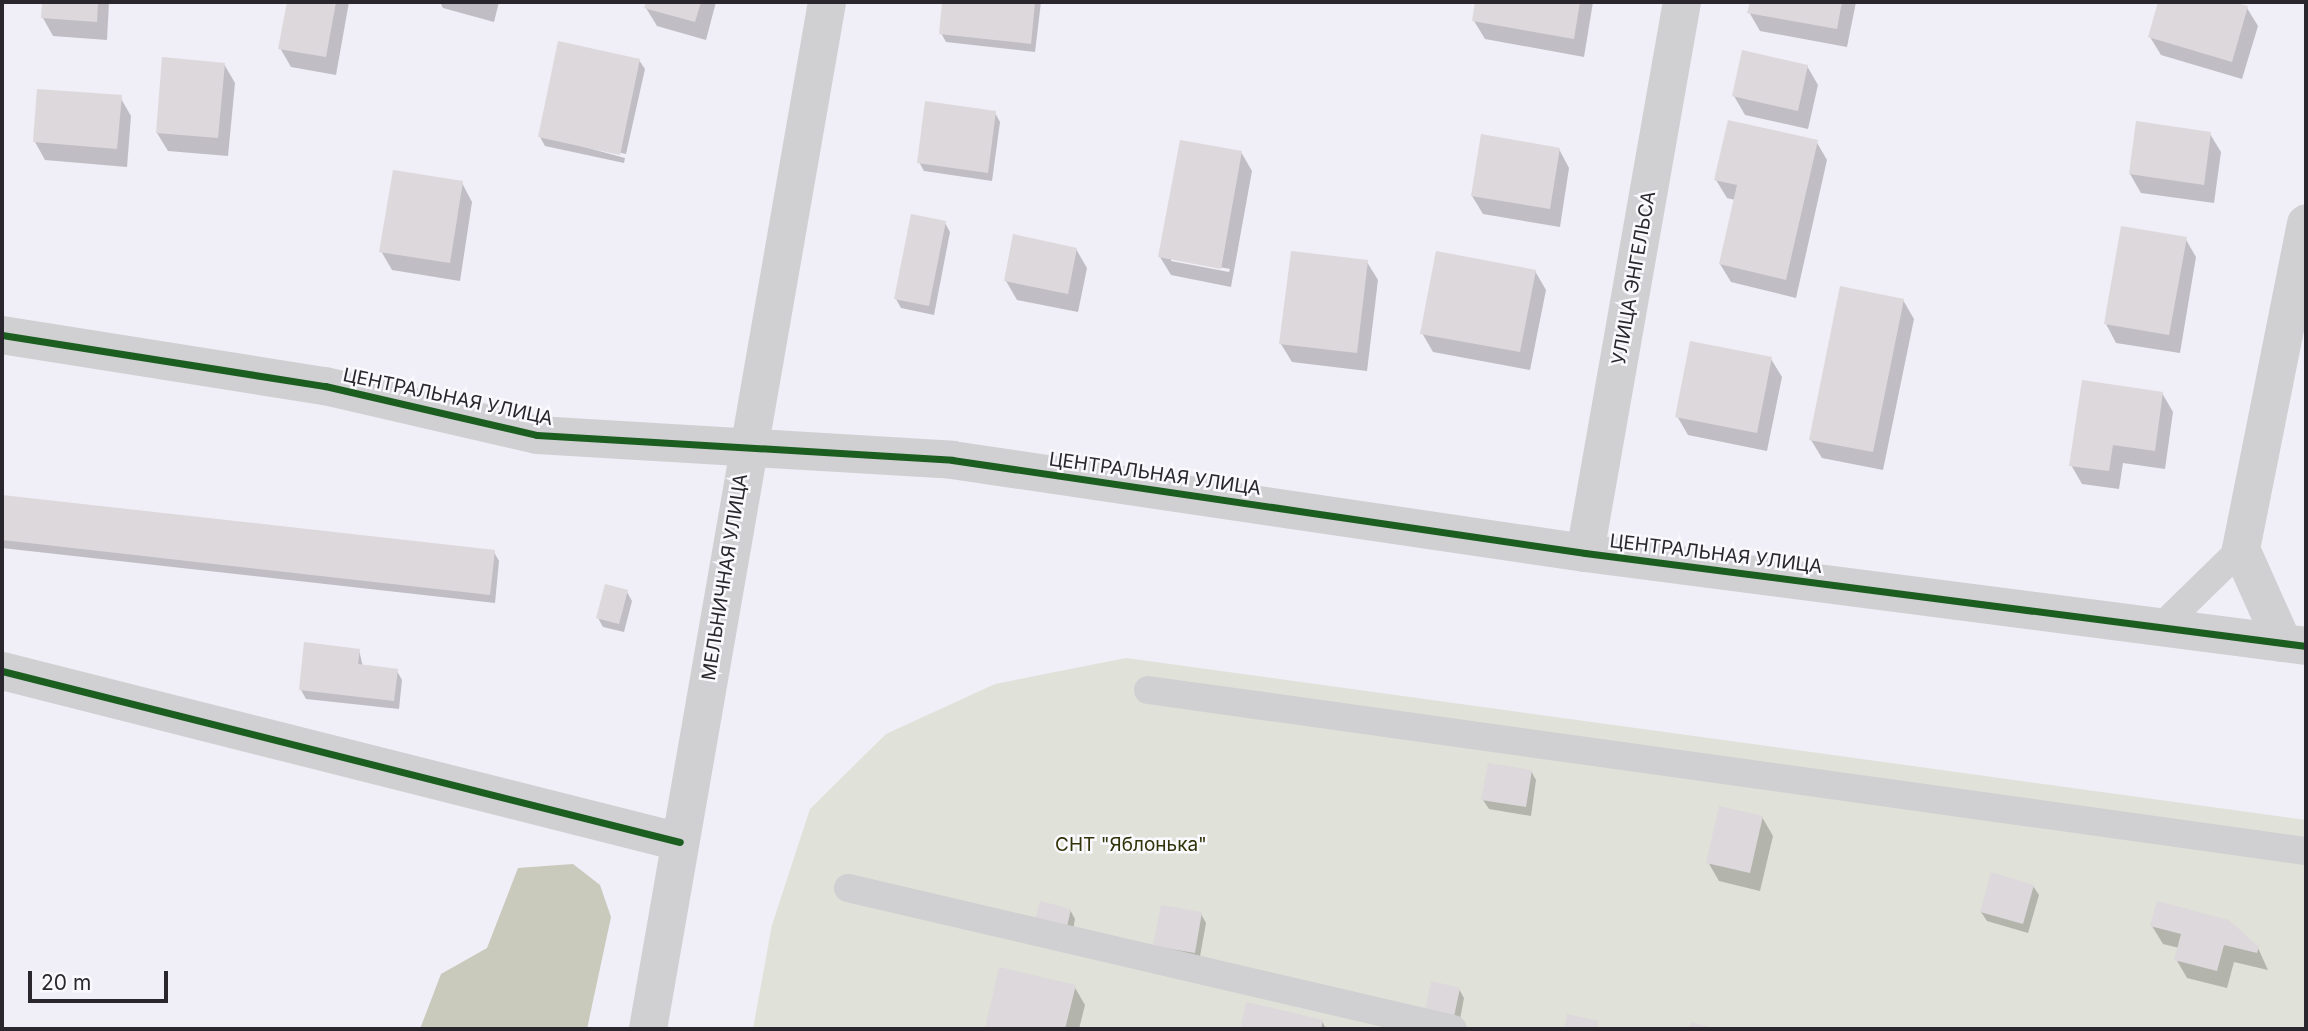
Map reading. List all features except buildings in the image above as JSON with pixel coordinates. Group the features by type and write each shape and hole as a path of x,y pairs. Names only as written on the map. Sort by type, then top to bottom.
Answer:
{"street":[{"name":"МЕЛЬНИЧНАЯ УЛИЦА","path":"648,1029 746,449 827,2"},
{"name":"УЛИЦА ЭНГЕЛЬСА","path":"1585,553 1682,2"},
{"path":"2295,645 2242,549 2306,223"},
{"name":"ЦЕНТРАЛЬНАЯ УЛИЦА","path":"2,335 325,386 537,435 952,460 1585,553 2295,645"},
{"path":"2,671 680,842"}],"lane":[{"path":"2161,628 2242,549"},
{"path":"1148,690 2306,850"},
{"path":"848,888 1453,1029"}],"green space":[{"name":"СНТ \"Яблонька\"","path":"1126,658 2306,820 2306,1029 753,1029 772,925 810,809 886,734 995,684"}],"shaded area":[{"path":"573,864 600,885 611,917 587,1029 420,1029 441,974 487,948 518,868"}],"cycle path":[{"path":"2,335 325,386 537,435 952,460 1585,553 2306,646"},
{"path":"2,671 680,842"}]}
